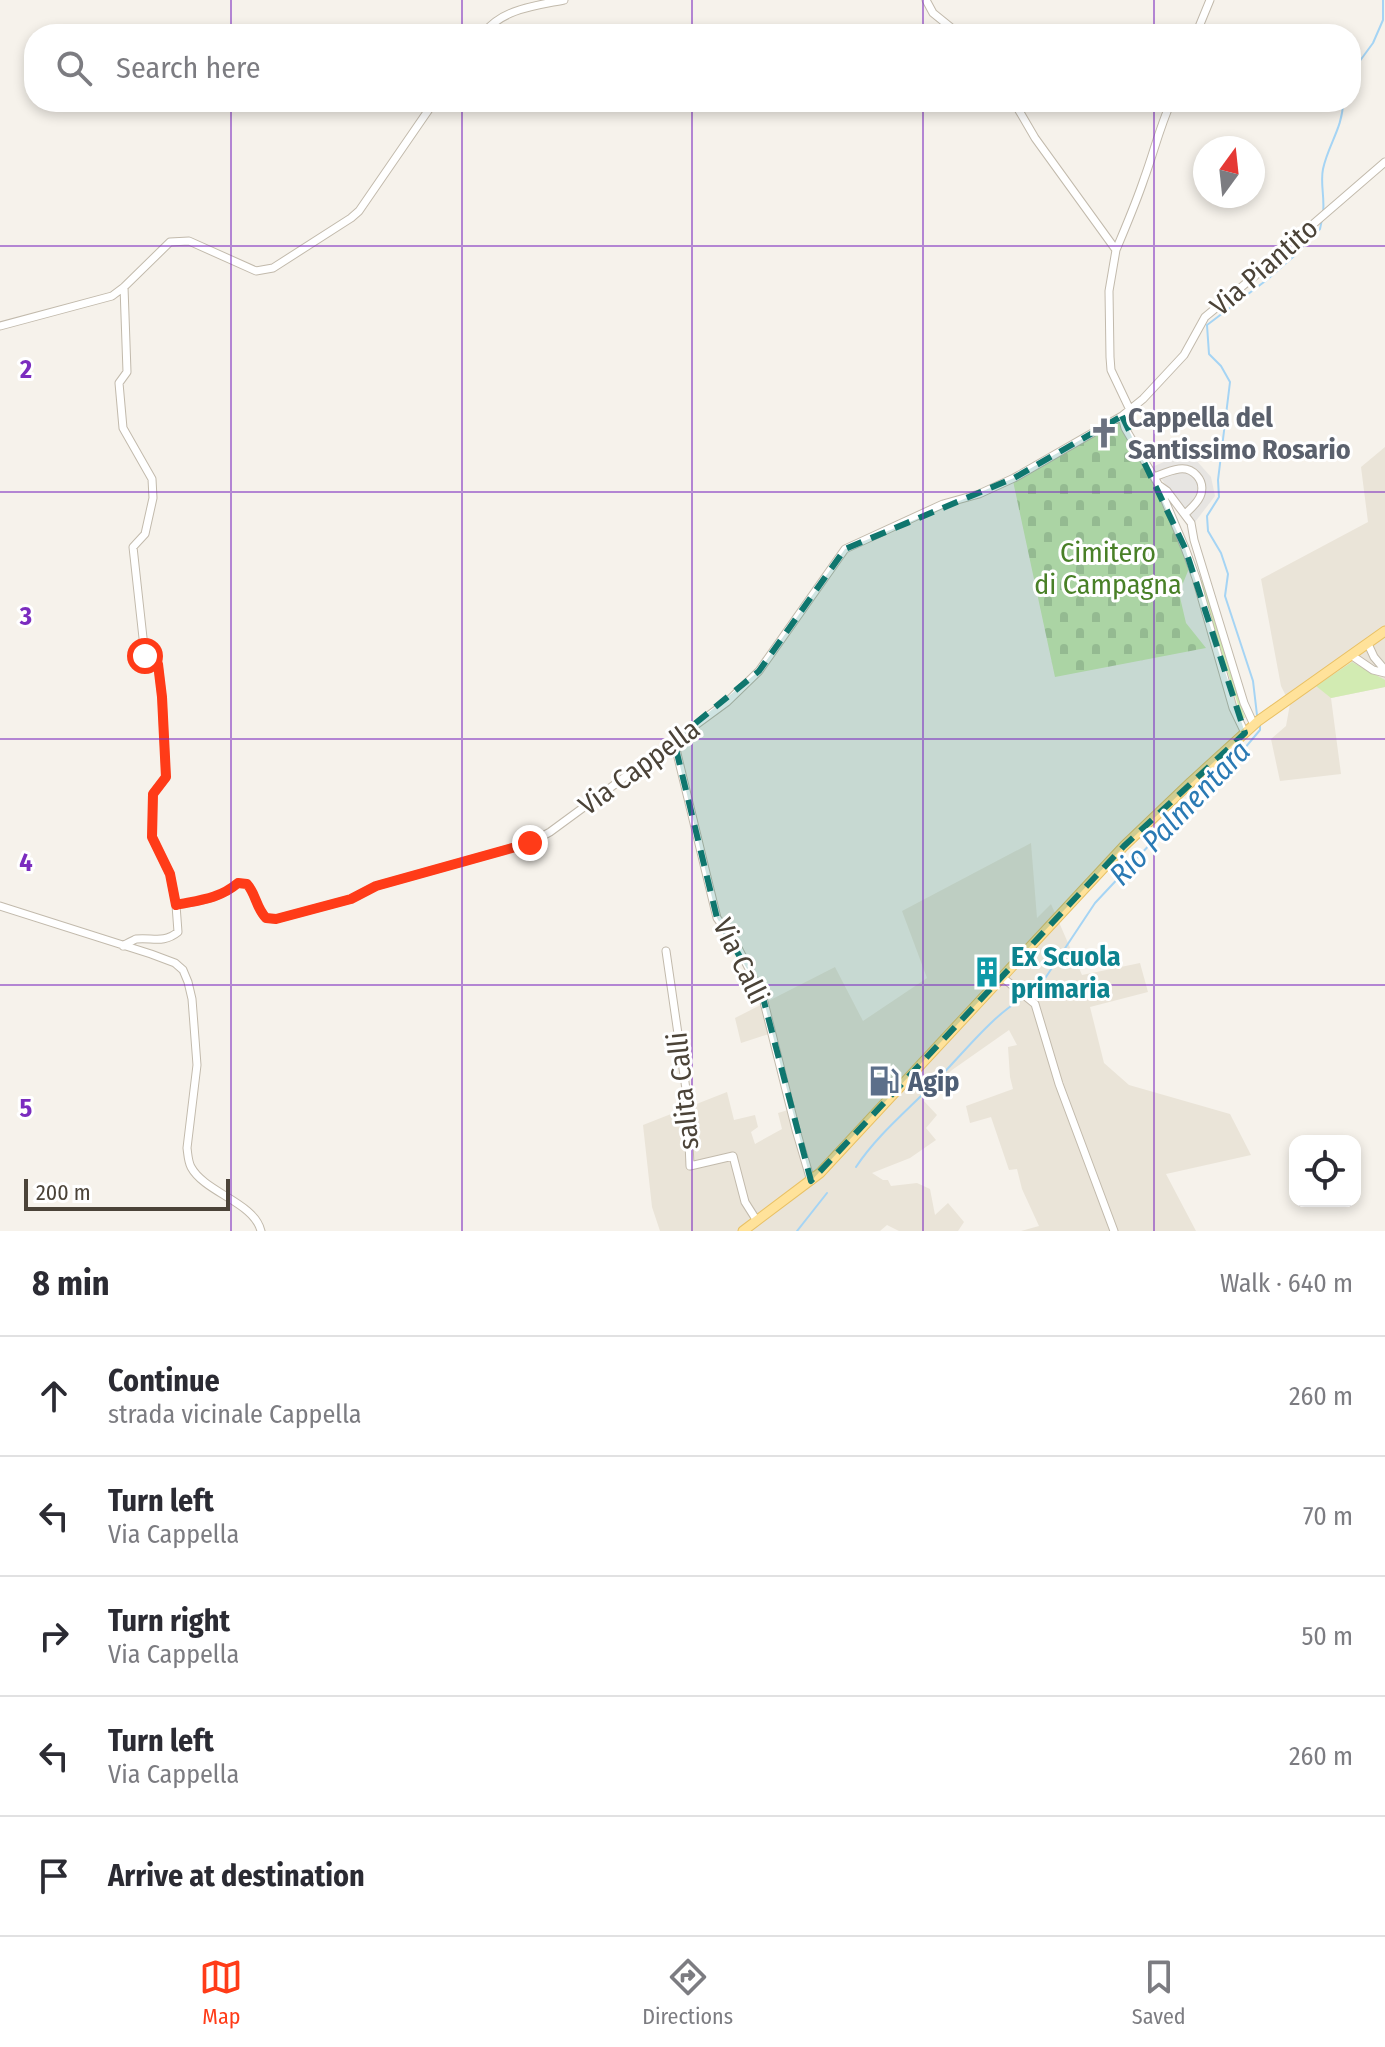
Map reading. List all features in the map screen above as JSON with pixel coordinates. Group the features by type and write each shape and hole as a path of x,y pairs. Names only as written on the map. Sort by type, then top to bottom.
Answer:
{"main road":[{"path":"743,1231 811,1181 1124,846 1256,723 1385,631"}],"street":[{"path":"492,24 505,14 564,0"},
{"path":"926,0 933,13 947,24"},
{"path":"1200,24 1210,0"},
{"path":"0,326 112,296 170,242 189,241 256,271 273,268 351,218 427,112"},
{"path":"1020,112 1035,138 1116,250"},
{"path":"1130,410 1111,370 1109,291 1116,250 1166,112"},
{"name":"Via Piantito","path":"1122,416 1143,399 1184,355 1205,317 1290,247 1385,162"},
{"path":"123,946 135,939 153,940 174,936 178,932 170,874 152,837 153,794 166,777 162,697 158,664 145,656 133,547 145,534 153,498 152,479 123,428 119,383 127,372 124,287"},
{"path":"1122,416 1125,428 1156,480 1185,548 1233,708 1245,733"},
{"name":"Via Cappella","path":"176,905 217,897 238,883 247,884 252,889 259,912 266,918 276,919 351,899 376,886 530,843 550,832 727,702 759,671 845,549 943,504 979,494 1014,478 1122,416"},
{"path":"1156,480 1180,468 1198,476 1201,496 1185,514"},
{"path":"1156,480 1191,523 1244,703 1256,723"},
{"path":"1368,644 1385,672"},
{"path":"1351,655 1373,670 1385,672"},
{"name":"Via Calli","path":"674,741 717,918 736,944 762,994 811,1181"},
{"path":"0,906 175,963 183,970 192,999 197,1065 187,1148 189,1161 202,1179 250,1213 261,1231"},
{"name":"salita Calli","path":"666,951 687,1096 690,1166 733,1156 745,1202 757,1221"},
{"path":"1002,977 1035,1004 1059,1084 1114,1231"}],"highlighted area":[{"path":"1122,416 1185,548 1245,733 1124,846 811,1181 762,994 717,918 674,741 759,671 845,549 1014,478"}],"shaded area":[{"path":"1385,447 1385,687 1331,698 1341,774 1280,781 1271,739 1286,726 1290,704 1281,686 1261,579 1368,522 1361,467"},
{"path":"1178,456 1195,459 1211,477 1215,496 1195,522 1152,467"},
{"path":"1031,843 1037,918 1051,904 1082,975 1140,963 1148,992 1090,1007 1104,1063 1129,1085 1230,1114 1251,1155 1166,1174 1196,1231 1021,1231 1039,1226 1022,1189 1017,1169 1009,1170 991,1117 970,1123 966,1106 1013,1089 1008,1047 1017,1045 1009,1030 952,1070 922,1099 937,1115 926,1128 936,1140 910,1158 872,1173 888,1180 891,1186 917,1183 930,1189 935,1215 948,1203 964,1222 958,1231 899,1231 887,1225 880,1231 660,1231 652,1207 643,1125 727,1092 734,1120 755,1115 758,1127 751,1132 755,1144 782,1129 778,1113 788,1110 769,1034 741,1043 735,1018 835,967 863,1021 927,978 902,911"}],"green space":[{"name":"Cimitero di Campagna","path":"1118,420 1152,482 1187,561 1188,571 1179,593 1186,623 1206,648 1055,677 1013,481"},
{"path":"1203,580 1245,718 1242,718"},
{"path":"1352,662 1385,680 1385,687 1331,698 1316,686"}],"waterway":[{"name":"Rio Palmentara","path":"1361,59 1373,43 1383,20 1383,0"},
{"name":"Rio Palmentara","path":"1323,213 1323,169 1342,112"},
{"name":"Rio Palmentara","path":"1257,715 1253,681 1225,596 1228,574 1221,553 1208,531 1207,516 1219,497 1218,480 1230,382 1209,354 1207,325 1293,257 1320,229 1322,219"},
{"name":"Rio Palmentara","path":"1030,995 1036,992 1095,903 1184,808 1228,768 1260,730 1260,725"},
{"name":"Rio Palmentara","path":"856,1167 883,1133 978,1036 1024,998"},
{"name":"Rio Palmentara","path":"797,1231 827,1193"}],"place":[{"name":"Cappella del Santissimo Rosario","path":"1104,433"},
{"name":"Ex Scuola primaria","path":"987,972"},
{"name":"Agip","path":"884,1081"}],"route":[{"path":"145,656 158,664 166,763 166,777 153,794 152,837 170,874 176,905 217,897 238,883 247,884 252,889 259,912 266,918 276,919 327,907 376,886 530,843"}]}
